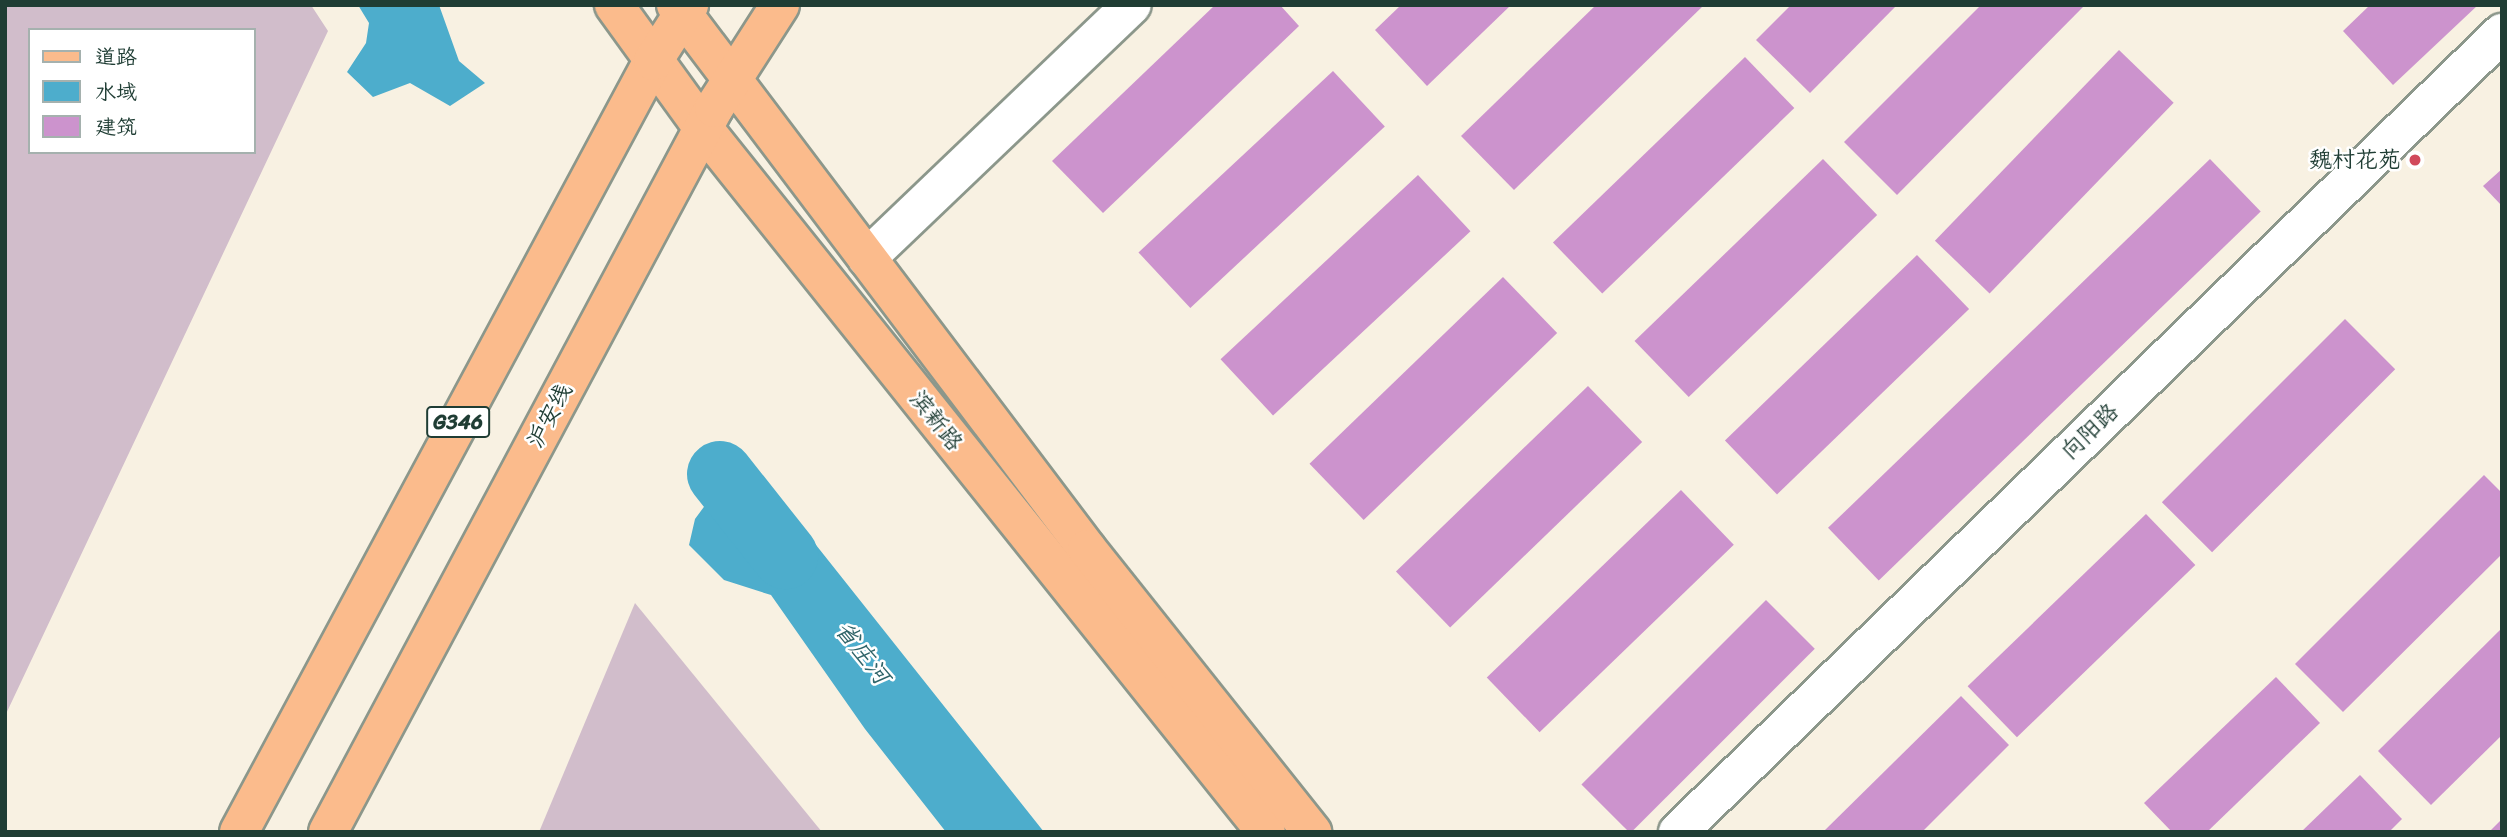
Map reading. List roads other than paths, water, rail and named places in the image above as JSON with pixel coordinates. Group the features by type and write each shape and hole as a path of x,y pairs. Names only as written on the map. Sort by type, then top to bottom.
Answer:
{"main road":[{"name":"滨新路","path":"614,5 703,128 1266,832"},
{"name":"沪安线","path":"328,832 703,128 780,5"},
{"name":"滨新路","path":"683,9 732,80 1087,548 1312,832"},
{"name":"G346","path":"239,832 683,9"}],"street":[{"path":"867,258 1132,5"},
{"name":"向阳路","path":"1678,832 2502,33"}],"water":[{"path":"358,5 439,5 459,61 485,83 450,106 410,83 373,97 347,72 366,43 369,23"},
{"path":"766,482 1044,832 946,832 865,729 771,595 724,580 689,545 695,519 720,485"}],"waterway":[{"name":"省庄河","path":"720,474 785,556"}],"place":[{"name":"魏村花苑","path":"2415,160"}]}
